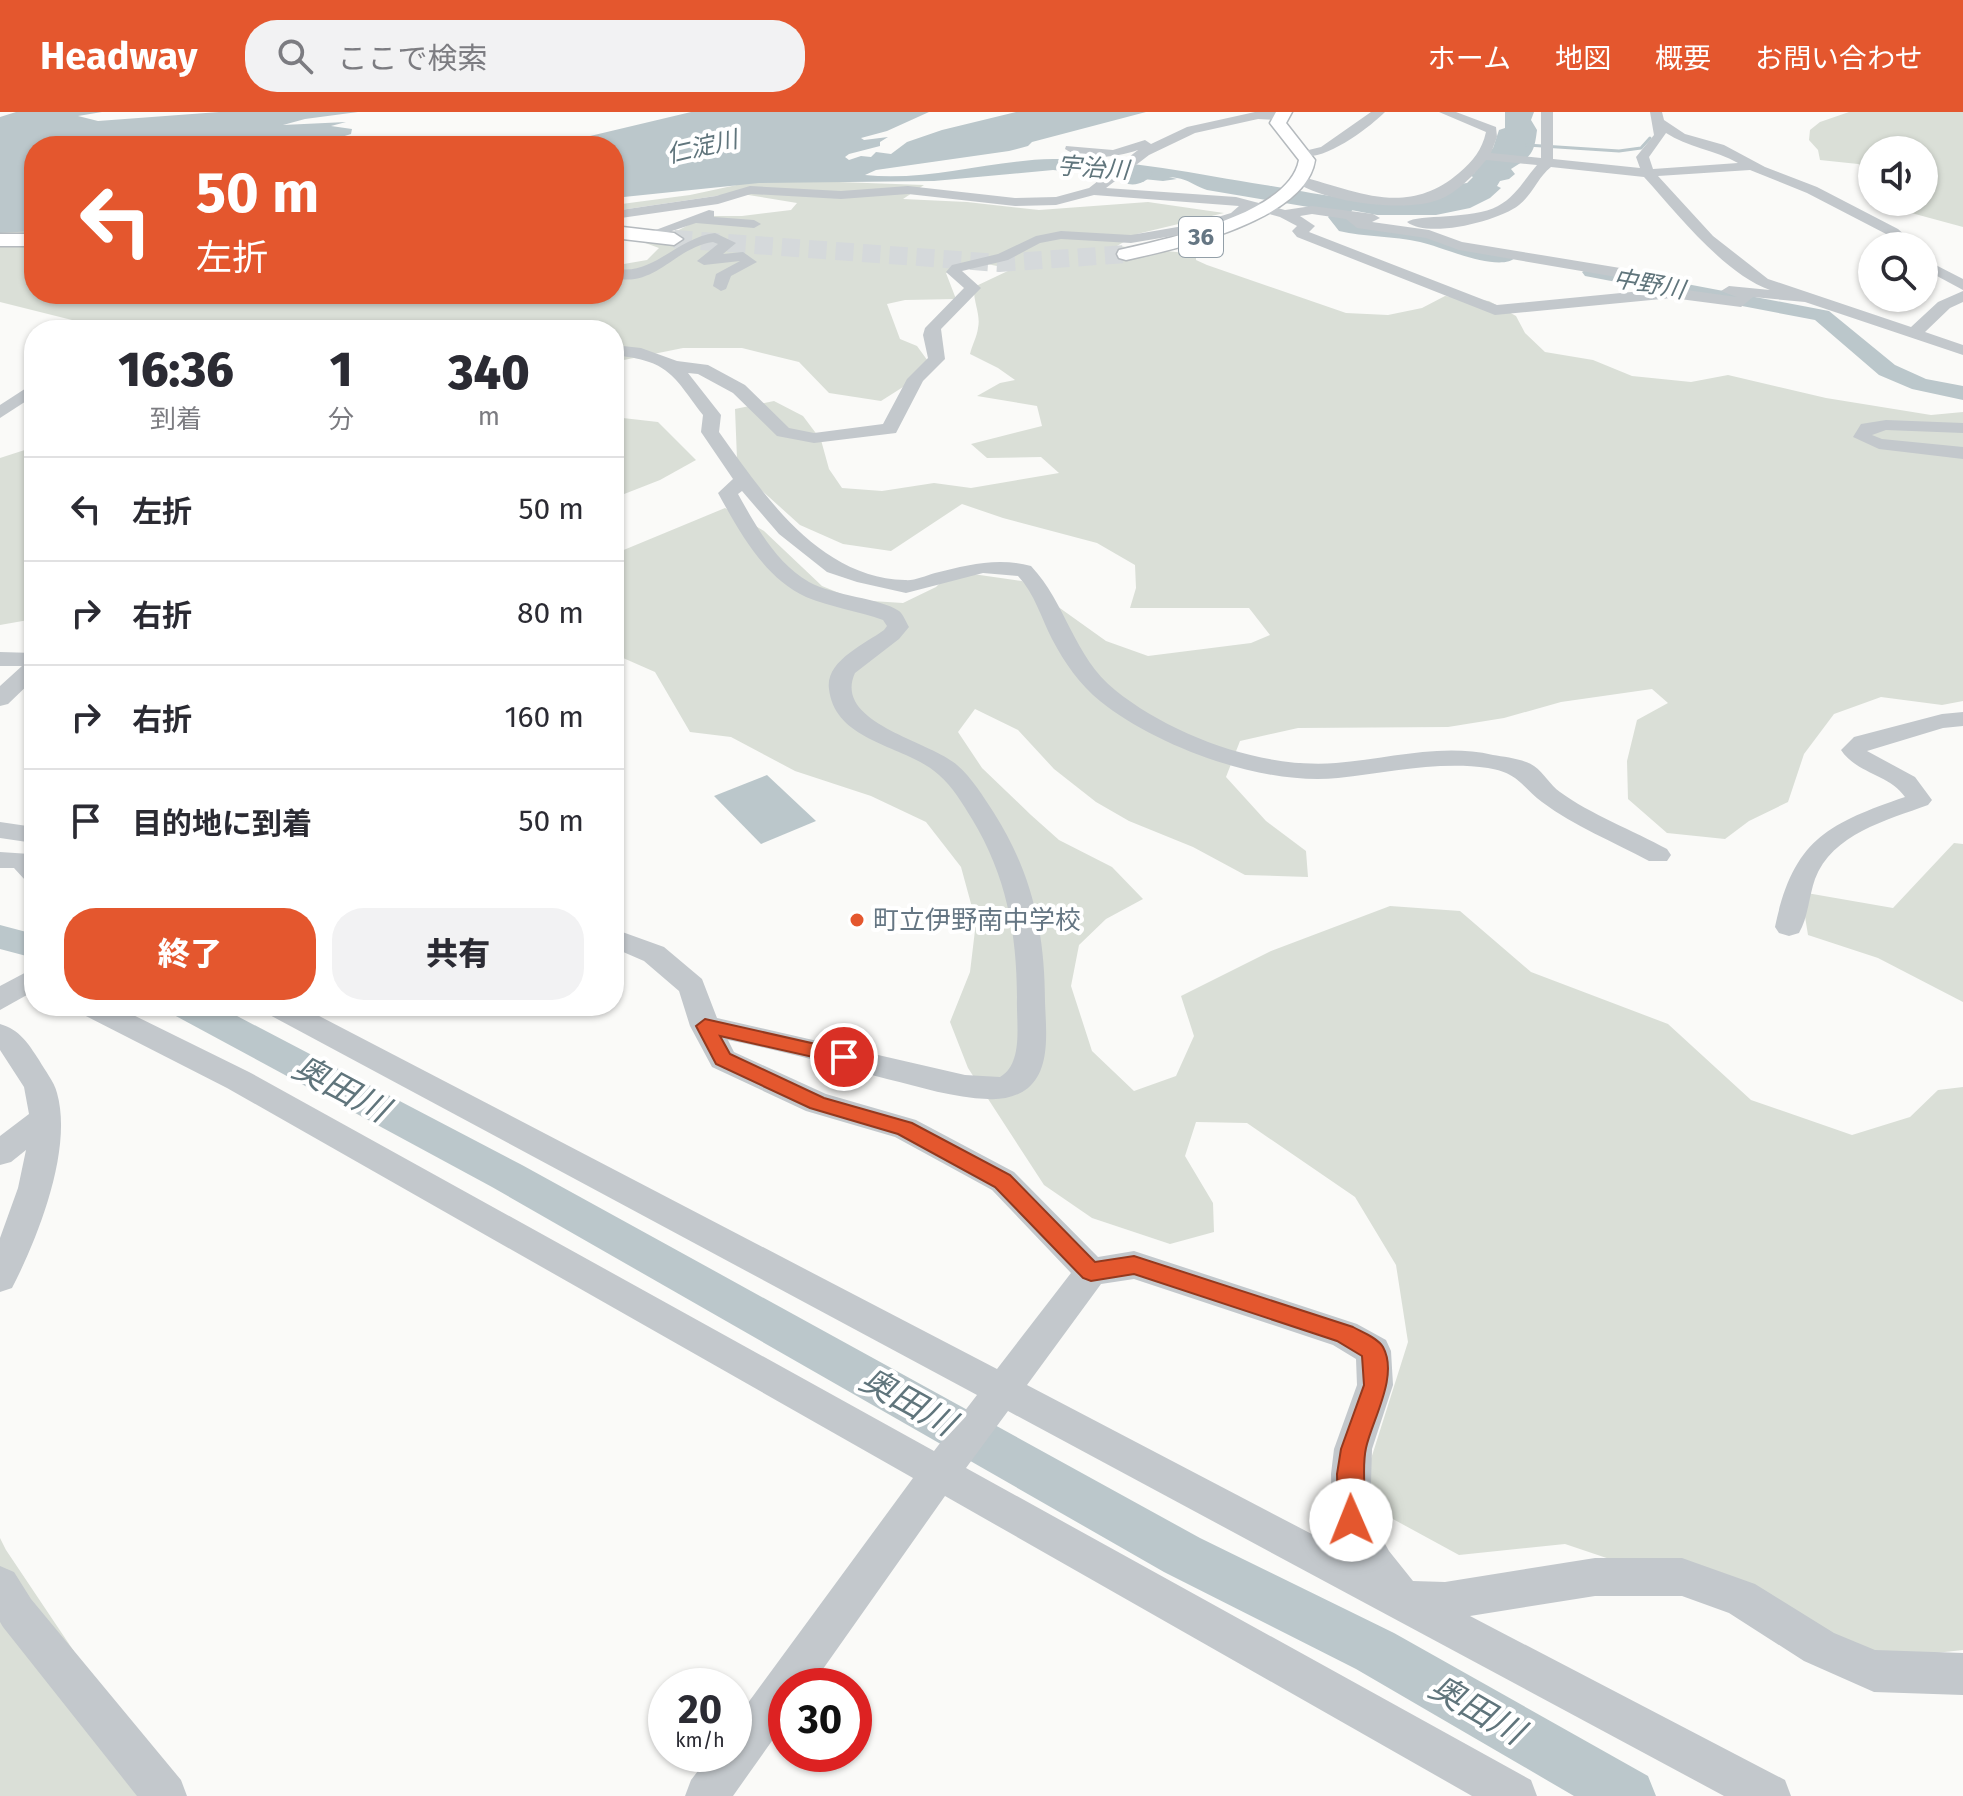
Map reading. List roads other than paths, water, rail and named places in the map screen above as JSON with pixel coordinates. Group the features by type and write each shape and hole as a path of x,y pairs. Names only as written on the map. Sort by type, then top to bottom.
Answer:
{"main road":[{"path":"1282,114 1278,123 1281,130 1307,160 1295,183"},
{"name":"36","path":"1126,254 1218,232 1267,208 1295,183"},
{"path":"624,233 667,235"},
{"path":"0,240 24,240"}],"street":[{"path":"1071,149 1114,154 1166,140 1242,112"},
{"path":"1302,153 1325,150 1379,112"},
{"path":"1295,183 1318,184 1329,192 1373,199 1418,200 1445,192 1486,156 1492,130 1445,112"},
{"path":"624,213 750,190 841,195 908,190 1028,202 1066,199 1094,191 1424,222 1483,217 1507,207 1527,189 1546,155 1547,112"},
{"path":"1201,127 1282,114"},
{"path":"1657,117 1677,119"},
{"path":"1657,117 1690,140 1730,152 1750,166 1828,198 1893,232"},
{"path":"1657,117 1660,135 1642,157 1648,173 1708,239 1763,282 1963,350"},
{"path":"1158,158 1171,143 1166,140"},
{"path":"1094,191 1144,152 1166,140"},
{"path":"1486,156 1546,155 1648,173 1750,166"},
{"path":"667,235 694,219 728,207 737,194"},
{"path":"624,351 641,353 674,366 702,369 739,389 783,432 796,436 829,436 890,429 916,379 937,359 933,328 973,288 957,277 954,272 957,268 1003,257 1036,240 1061,235 1131,239 1197,228 1267,208 1308,226 1299,231 1302,234 1495,310 1672,293 1744,298 1806,297"},
{"path":"1354,216 1353,220 1362,225 1429,234 1459,246 1744,298"},
{"path":"694,219 754,224"},
{"path":"624,276 639,274 699,240 716,238 729,243 704,261 743,256 750,262 724,274 721,286"},
{"path":"1938,271 1963,285"},
{"path":"1914,333 1944,305 1963,296"},
{"path":"674,366 712,415 710,432 743,480 786,530 834,568 906,587 983,567 1024,570 1037,584 1064,641 1091,681 1152,726 1205,750 1248,762 1305,770 1335,771 1419,758 1489,761 1524,770 1551,797 1658,855"},
{"path":"0,413 24,395"},
{"path":"1963,428 1886,425 1867,428 1862,437 1879,444 1963,453"},
{"path":"705,1026 981,1087 1004,1088 1021,1078 1030,1056 1032,960 1025,906 1013,870 996,836 958,778 935,760 873,732 856,719 840,693 840,681 848,666 893,635 898,627 892,616 812,592 792,579 742,518 728,493 743,480"},
{"path":"0,659 24,660"},
{"path":"0,699 24,676"},
{"path":"1789,927 1793,900 1809,862 1824,844 1864,818 1919,800 1915,788 1897,775 1857,757 1853,750 1862,742 1942,721 1963,719"},
{"path":"0,830 24,834"},
{"path":"0,860 21,860 24,863"},
{"path":"624,942 654,954 692,986 705,1026 723,1059 817,1103 905,1128 1003,1181 1091,1272"},
{"path":"110,1016 238,1080 1515,1796"},
{"path":"295,1016 1003,1392 1404,1600 1769,1796"},
{"path":"0,1034 21,1055 42,1092 43,1120 40,1158 28,1212 0,1278"},
{"path":"0,1153 43,1120"},
{"path":"707,1796 1091,1272 1134,1265 1345,1334 1373,1351 1375,1385 1353,1449 1351,1520 1375,1564 1404,1600 1445,1601 1595,1577 1682,1577 1741,1598 1819,1647 1874,1671 1963,1674"},
{"path":"0,1585 17,1613 165,1796"}],"water":[{"path":"16,112 102,112 78,116 98,121 219,112 358,112 283,125 346,122 331,126 352,129 351,134 345,136 24,136 24,232 0,233 0,117"},
{"path":"691,112 929,112 887,131 861,138 888,137 880,142 880,146 849,154 845,157 849,160 871,157 876,152 891,154 907,142 942,130 1016,112 1146,112 1009,151 876,170 865,175 912,176 1029,160 1080,159 1159,168 1338,197 1396,202 1422,200 1467,183 1473,177 1467,174 1475,173 1471,170 1493,148 1499,130 1505,128 1505,112 1534,112 1531,120 1537,130 1530,154 1511,169 1515,174 1500,181 1497,186 1501,188 1490,198 1470,208 1436,215 1377,215 1351,210 1344,213 1207,190 1185,180 1169,177 1177,179 1163,181 1053,170 934,181 759,183 624,197 624,136 590,136"},
{"path":"767,775 816,821 761,844 714,796"}],"waterway":[{"path":"1527,145 1619,151 1641,148 1650,138"},
{"name":"宇治川","path":"1134,180 1145,173"},
{"name":"中野川","path":"1348,204 1337,217 1345,227 1425,237 1455,249 1506,257"},
{"name":"中野川","path":"1592,272 1822,315 1887,370 1920,384 1963,393"},
{"name":"奥田川","path":"0,937 24,943"},
{"name":"奥田川","path":"206,1016 507,1176 1182,1555 1375,1651 1628,1796"}],"tunnel":[{"path":"674,239 999,263 1126,254"}],"place":[{"name":"町立伊野南中学校","path":"857,920"}],"water label":[{"name":"仁淀川","path":"702,147"}]}
